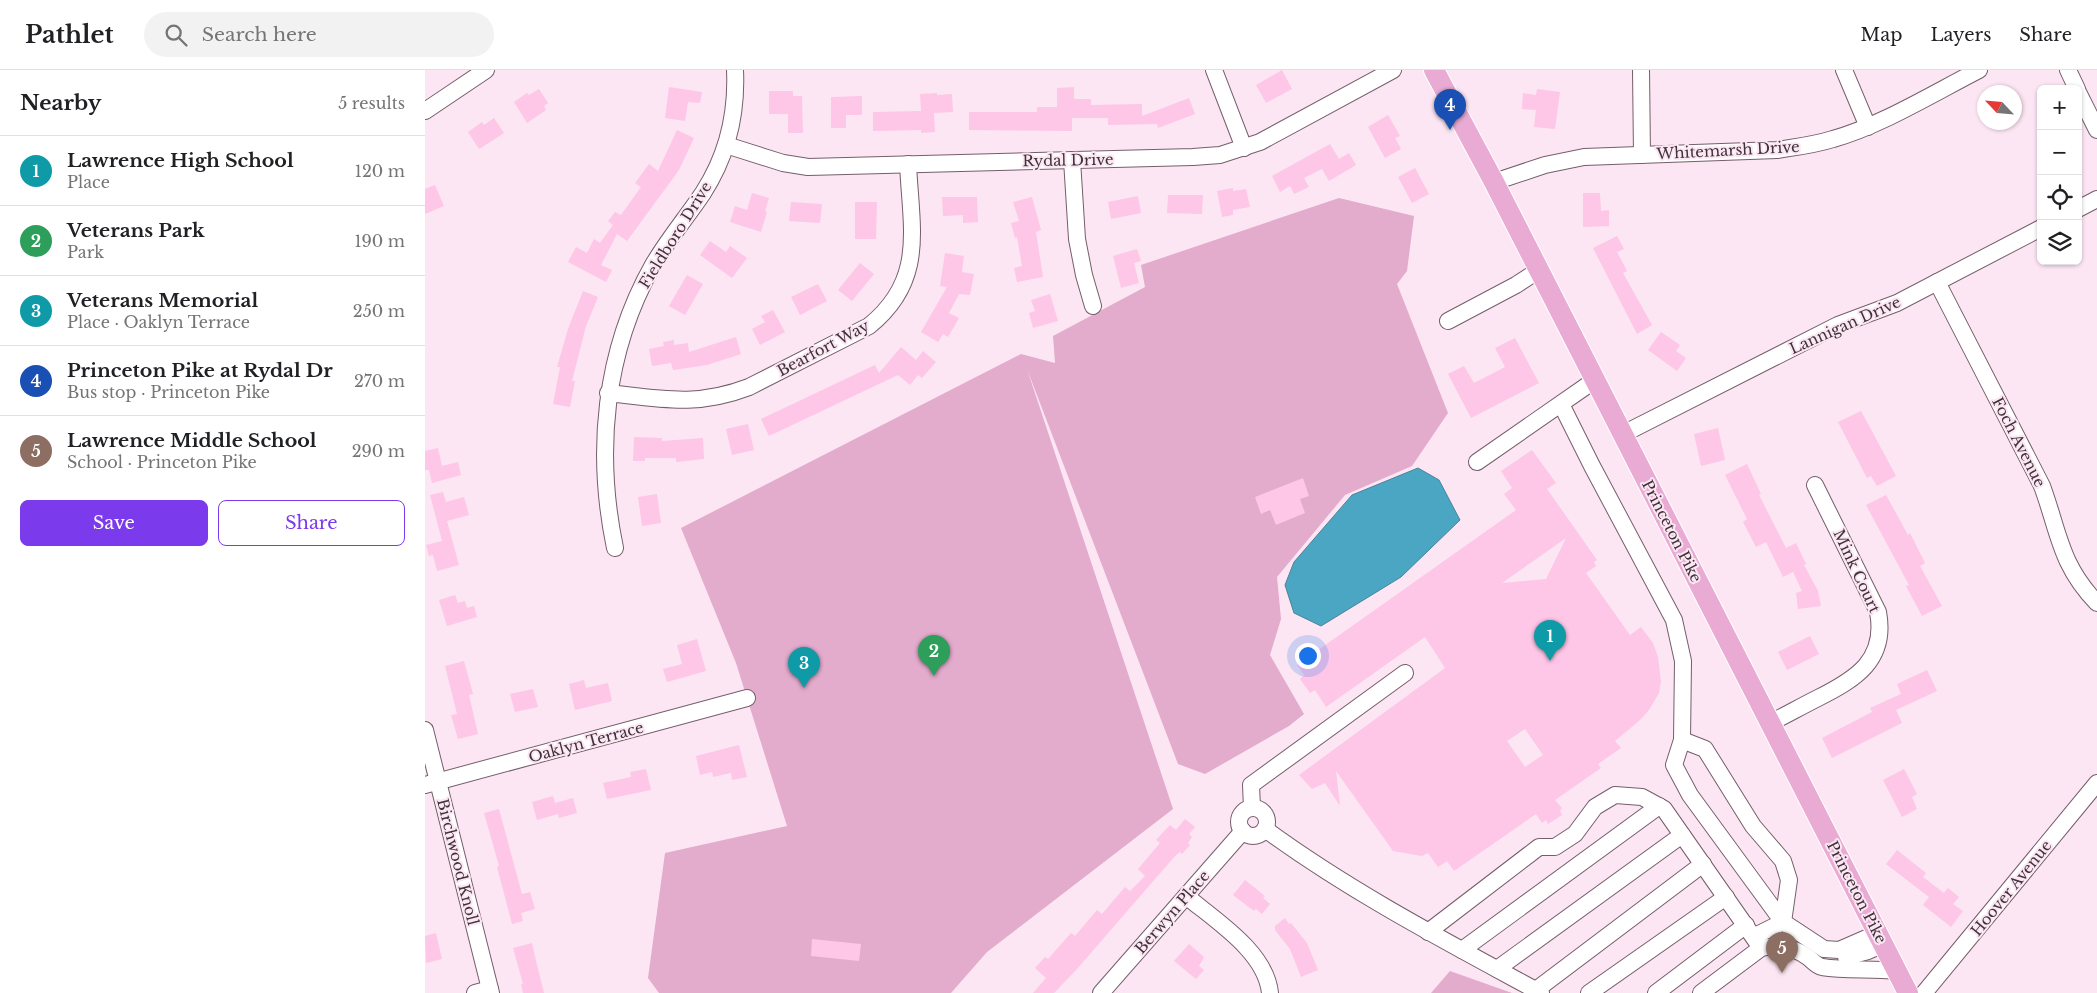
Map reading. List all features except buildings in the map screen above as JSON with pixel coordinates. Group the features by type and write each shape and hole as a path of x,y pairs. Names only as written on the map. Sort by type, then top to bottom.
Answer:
{"main road":[{"name":"Princeton Pike","path":"1434,70 1494,182 1908,993"}],"street":[{"path":"425,111 486,70"},
{"name":"Fieldboro Drive","path":"615,548 605,492 603,459 608,393 623,334 638,295 653,265 671,236 703,193 717,169 726,145 734,112 735,70"},
{"path":"1214,70 1244,148"},
{"name":"Rydal Drive","path":"726,145 774,161 808,167 1193,157 1220,154 1260,142 1393,70"},
{"path":"1641,70 1643,155"},
{"path":"1844,70 1867,126"},
{"name":"Whitemarsh Drive","path":"1494,182 1545,165 1573,159 1777,150 1835,139 1867,126 1979,70"},
{"path":"2068,70 2076,85"},
{"path":"2082,98 2097,130"},
{"path":"1072,160 1077,239 1084,275 1093,306"},
{"name":"Bearfort Way","path":"608,393 684,401 704,400 729,394 749,387 869,326 884,314 896,300 909,268 911,251 908,164"},
{"path":"2082,207 2097,199"},
{"name":"Lannigan Drive","path":"1623,434 1838,325 1897,303 2037,230"},
{"path":"1448,320 1516,285 1539,270"},
{"name":"Foch Avenue","path":"1937,282 2042,486 2052,512 2063,555 2072,573 2097,603"},
{"path":"1477,462 1595,380"},
{"path":"1561,404 1674,620 1683,661 1682,740 1674,765 1690,795 1783,922 1824,949 1839,950 1881,938"},
{"name":"Mink Court","path":"1770,723 1843,685 1857,675 1874,654 1879,639 1881,625 1878,612 1815,484"},
{"path":"1252,808 1251,785 1405,673"},
{"name":"Oaklyn Terrace","path":"431,783 747,698"},
{"name":"Birchwood Knoll","path":"425,730 431,783 485,992"},
{"path":"1682,740 1705,749 1753,826 1783,862 1789,880 1783,922"},
{"name":"Hoover Avenue","path":"1924,993 2097,783"},
{"path":"1428,932 1539,847 1555,847 1575,834 1595,807 1615,795 1643,797 1664,809 1754,936 1798,950 1818,966 1833,969 1897,971"},
{"path":"1462,950 1659,806"},
{"path":"1252,808 1264,813 1267,820 1265,829 1255,836 1238,837 1242,814 1252,808"},
{"path":"1265,829 1428,932 1538,992 1703,864"},
{"path":"1497,969 1682,835"},
{"name":"Berwyn Place","path":"1101,993 1238,837"},
{"path":"1186,896 1255,957 1264,971 1270,993"},
{"path":"1589,993 1726,897"},
{"path":"1656,993 1754,936 1783,922"},
{"path":"1701,993 1754,936"},
{"path":"1809,958 1833,960 1868,951 1881,938"}],"shaded area":[{"path":"1339,198 1414,216 1407,271 1397,284 1448,413 1412,466 1345,495 1277,577 1281,619 1270,655 1304,714 1289,726 1205,774 1178,764 1027,369 1173,809 987,952 951,993 659,993 648,978 665,853 787,826 736,663 681,528 1021,354 1055,363 1053,336 1145,287 1141,265"},
{"path":"1450,971 1512,993 1431,993"}],"water":[{"path":"1418,468 1439,480 1460,520 1401,577 1321,626 1294,613 1285,585 1294,562 1352,495"}],"place":[{"name":"Princeton Pike at Rydal Dr","path":"1450,130"},
{"name":"Lawrence High School","path":"1550,661"},
{"name":"Veterans Park","path":"934,676"},
{"name":"Veterans Memorial","path":"804,688"},
{"name":"Lawrence Middle School","path":"1782,973"}]}
